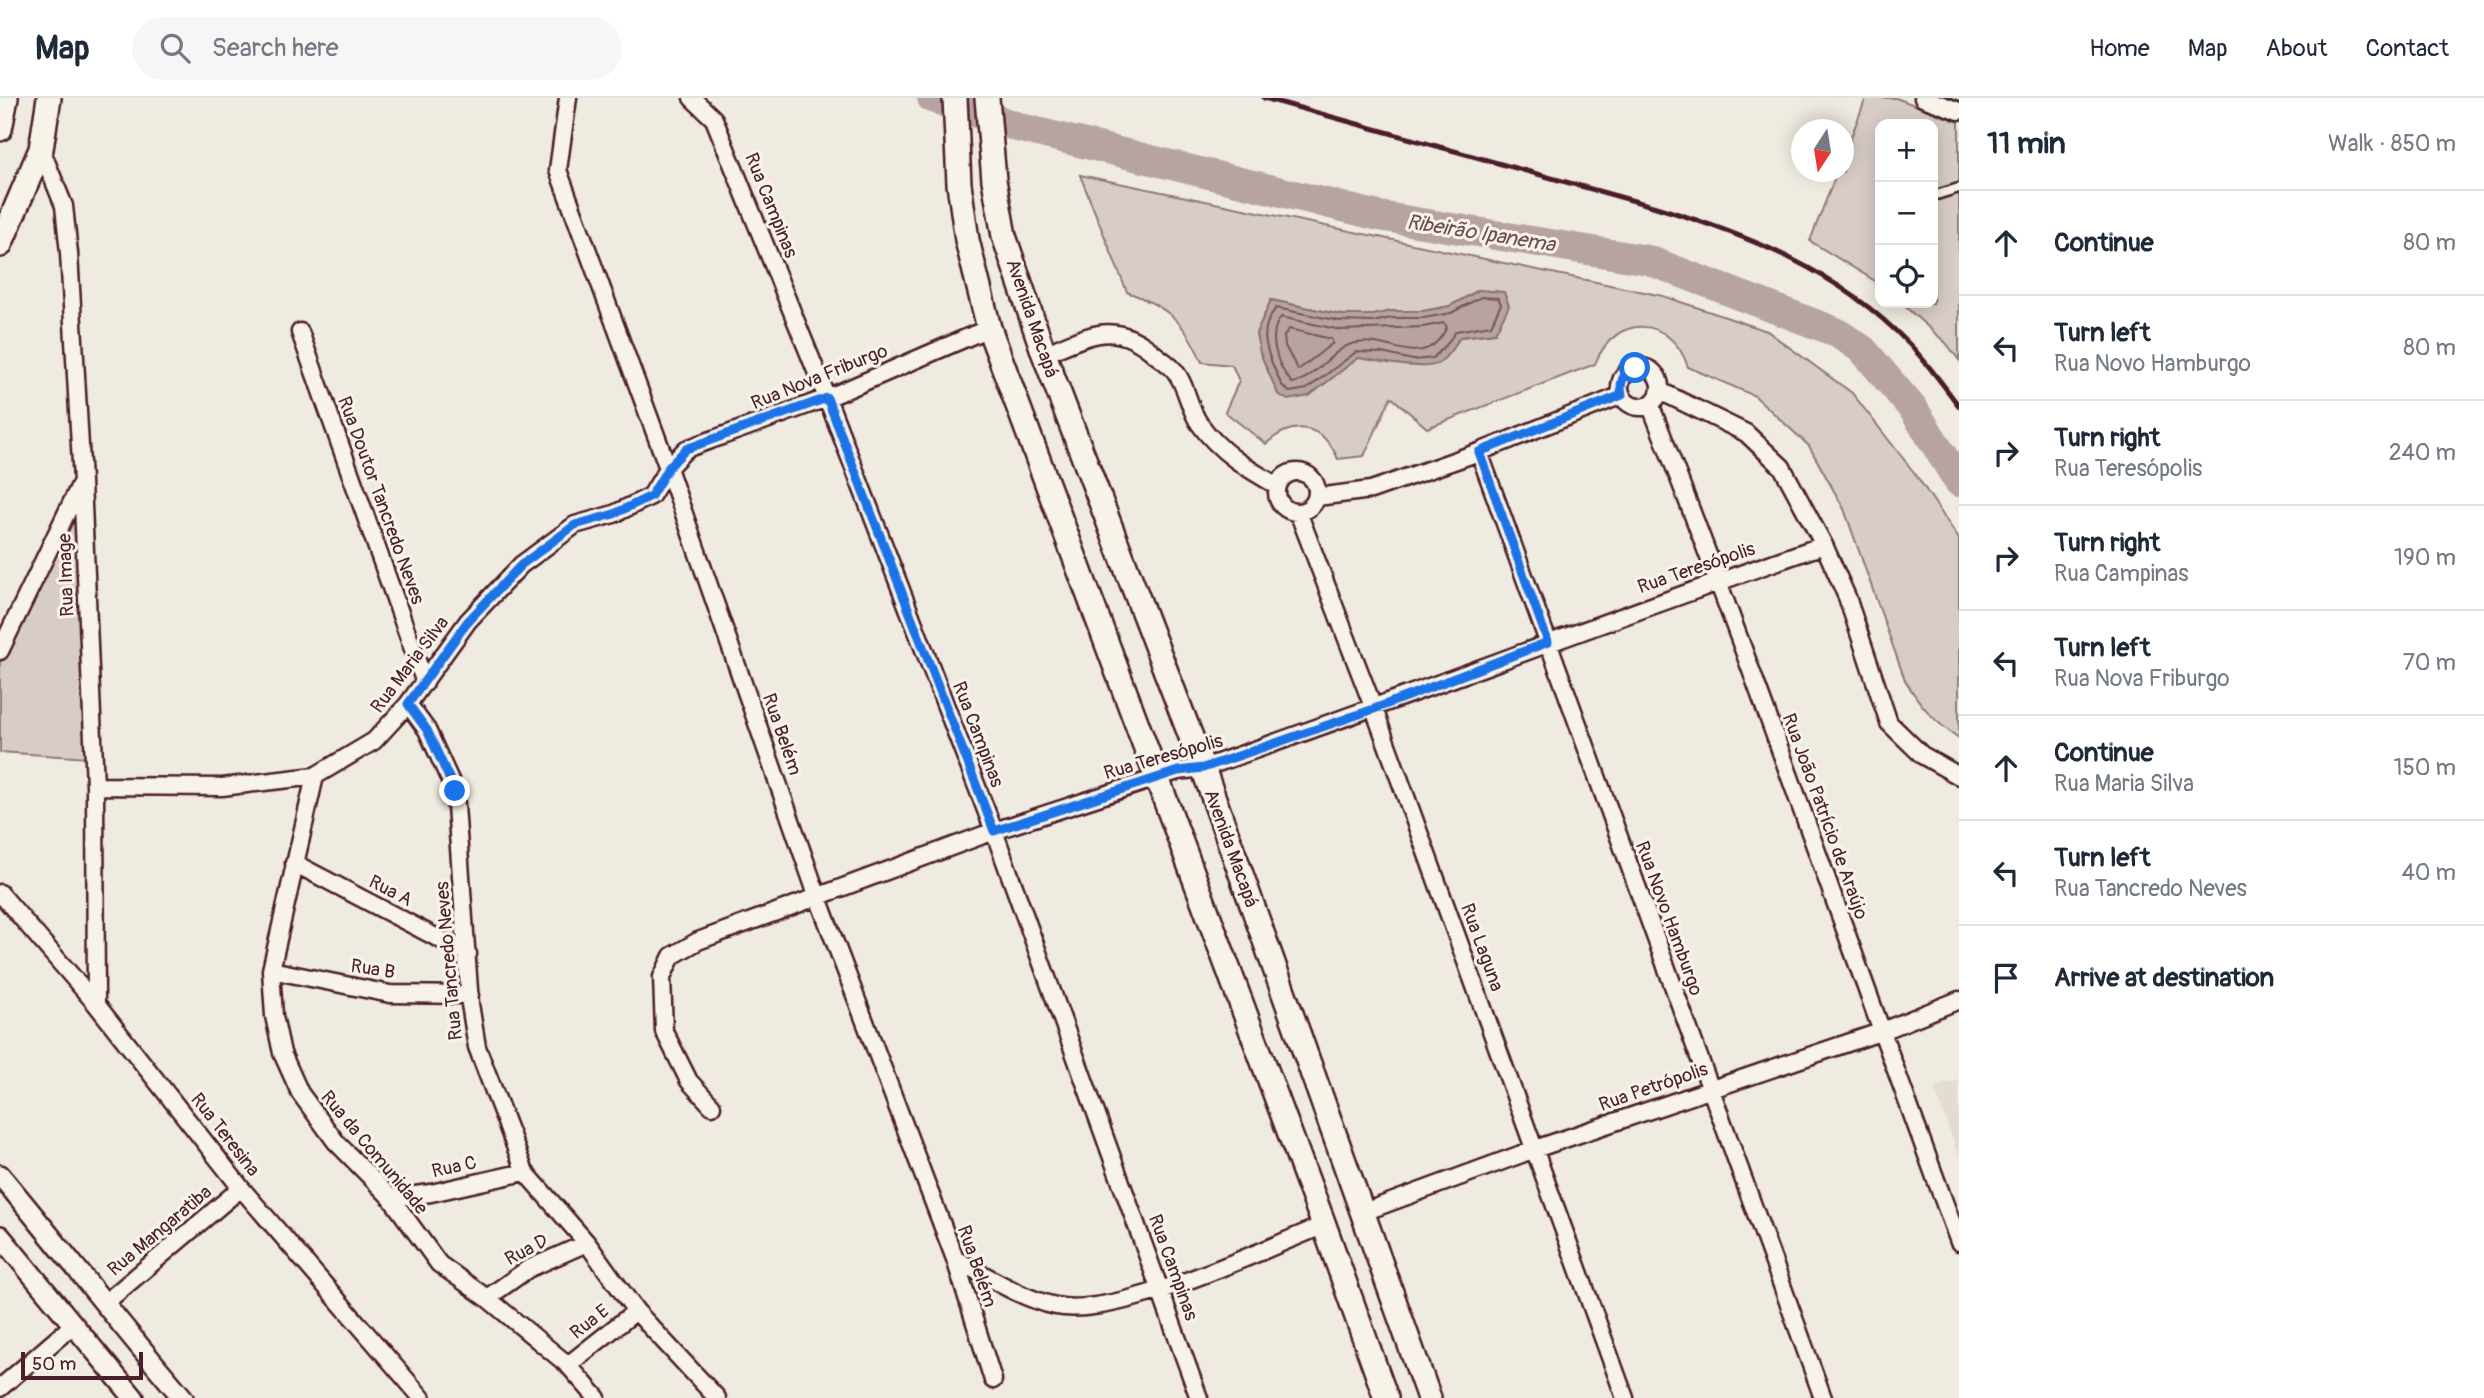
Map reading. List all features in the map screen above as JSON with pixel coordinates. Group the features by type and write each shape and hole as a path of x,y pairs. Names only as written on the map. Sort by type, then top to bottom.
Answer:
{"main road":[{"path":"0,129 5,98"},
{"path":"0,245 41,149 49,98"},
{"name":"Avenida Macapá","path":"955,98 959,184 967,240 989,328 1386,1398"},
{"name":"Avenida Macapá","path":"987,98 994,180 1004,236 1044,354 1203,768 1429,1398"}],"street":[{"name":"Rua Belém","path":"568,98 558,170 668,468 817,895 955,1259 993,1380"},
{"name":"Rua Campinas","path":"692,98 714,119 827,398 994,831 1199,1398"},
{"path":"1923,98 1959,111"},
{"name":"Rua Image","path":"41,149 64,206 69,253 95,786 96,1004"},
{"name":"Rua Nova Friburgo","path":"668,468 686,449 827,398 989,328"},
{"name":"Rua Doutor Tancredo Neves","path":"300,332 425,682"},
{"path":"1044,354 1092,335 1116,332 1142,342 1177,373 1199,422 1221,447 1242,466 1278,486"},
{"path":"1655,398 1658,378 1654,372 1642,367 1629,370 1621,381 1622,395 1637,407 1655,398 1746,433 1783,467 1825,545 1847,597 1889,723 1922,755 1959,776"},
{"path":"1317,497 1371,489 1479,452 1622,395"},
{"name":"Rua João Patrício de Araújo","path":"1655,398 1880,1032 1959,1242"},
{"name":"Rua Novo Hamburgo","path":"1479,452 1823,1398"},
{"name":"Rua Maria Silva","path":"95,786 222,787 315,776 374,741 408,704 468,621 521,565 575,525 614,514 651,496 668,468"},
{"path":"1292,473 1306,474 1315,483 1317,497 1310,507 1298,512 1292,511 1279,499 1278,486 1281,480 1292,473"},
{"path":"0,651 82,481"},
{"name":"Rua Laguna","path":"1298,512 1374,709 1625,1398"},
{"name":"Rua Teresópolis","path":"712,1106 689,1080 664,1031 662,977 672,956 698,941 994,831 1178,771 1203,768 1374,709 1548,642 1825,545"},
{"name":"Rua Tancredo Neves","path":"408,704 427,730 455,791 470,995 477,1047 525,1172 587,1242 636,1311 717,1398"},
{"name":"Rua da Comunidade","path":"315,776 271,970 274,1016 282,1053 300,1093 336,1142 391,1198 439,1265 487,1298 568,1365 597,1398"},
{"name":"Rua A","path":"294,863 468,954"},
{"name":"Rua Teresina","path":"0,893 96,1004 241,1188 422,1398"},
{"name":"Rua B","path":"271,970 390,994 470,995"},
{"name":"Rua Petrópolis","path":"1361,1213 1535,1149 1880,1032 1959,1000"},
{"name":"Rua C","path":"391,1198 431,1193 525,1172"},
{"path":"0,1175 105,1303 122,1328 183,1398"},
{"name":"Rua Mangaratiba","path":"105,1303 241,1188"},
{"path":"955,1259 1024,1296 1058,1307 1096,1306 1160,1291 1324,1225"},
{"path":"0,1236 134,1398"},
{"name":"Rua D","path":"487,1298 528,1269 587,1242"},
{"name":"Rua E","path":"568,1365 636,1311"},
{"path":"0,1388 73,1325"}],"lane":[{"path":"1938,194 1959,187"}],"shaded area":[{"path":"1866,98 1896,98 1959,122 1959,360 1946,343 1907,308 1938,308 1938,119 1875,119 1875,281 1810,241 1833,182 1854,182 1854,129"},
{"path":"1080,175 1663,296 1767,331 1852,393 1916,475 1959,539 1959,738 1928,712 1905,680 1844,509 1809,446 1755,396 1688,367 1680,350 1669,337 1656,330 1643,327 1629,329 1604,347 1595,364 1427,428 1391,397 1364,456 1338,459 1332,447 1316,432 1306,429 1287,431 1266,444 1225,412 1239,381 1232,365 1202,362 1189,336 1174,318 1154,304 1127,292","holes":["1479,290 1495,333 1460,337 1453,349 1381,360 1358,358 1335,375 1278,394 1256,333 1271,300 1342,315 1373,315 1450,306"]},
{"path":"79,496 88,758 0,752 0,659"},
{"path":"1959,1080 1959,1157 1934,1087"}],"water":[{"path":"1479,290 1504,292 1509,306 1495,333 1460,337 1439,363 1412,366 1358,358 1309,396 1288,400 1278,394 1260,353 1256,334 1271,300 1342,315 1373,315 1450,306"}],"waterway":[{"name":"Ribeirão Ipanema","path":"932,98 1021,128 1379,216 1648,260 1836,332 1863,350 1914,410 1959,482"}],"railway":[{"path":"1264,98 1656,207 1759,244 1823,276 1853,295 1908,343 1959,406"}],"route":[{"path":"455,791 427,730 408,704 468,621 521,565 575,525 614,514 651,496 668,468 686,449 827,398 994,831 1178,771 1203,768 1374,709 1548,642 1479,452 1622,395 1621,381 1629,370 1635,368"}]}
